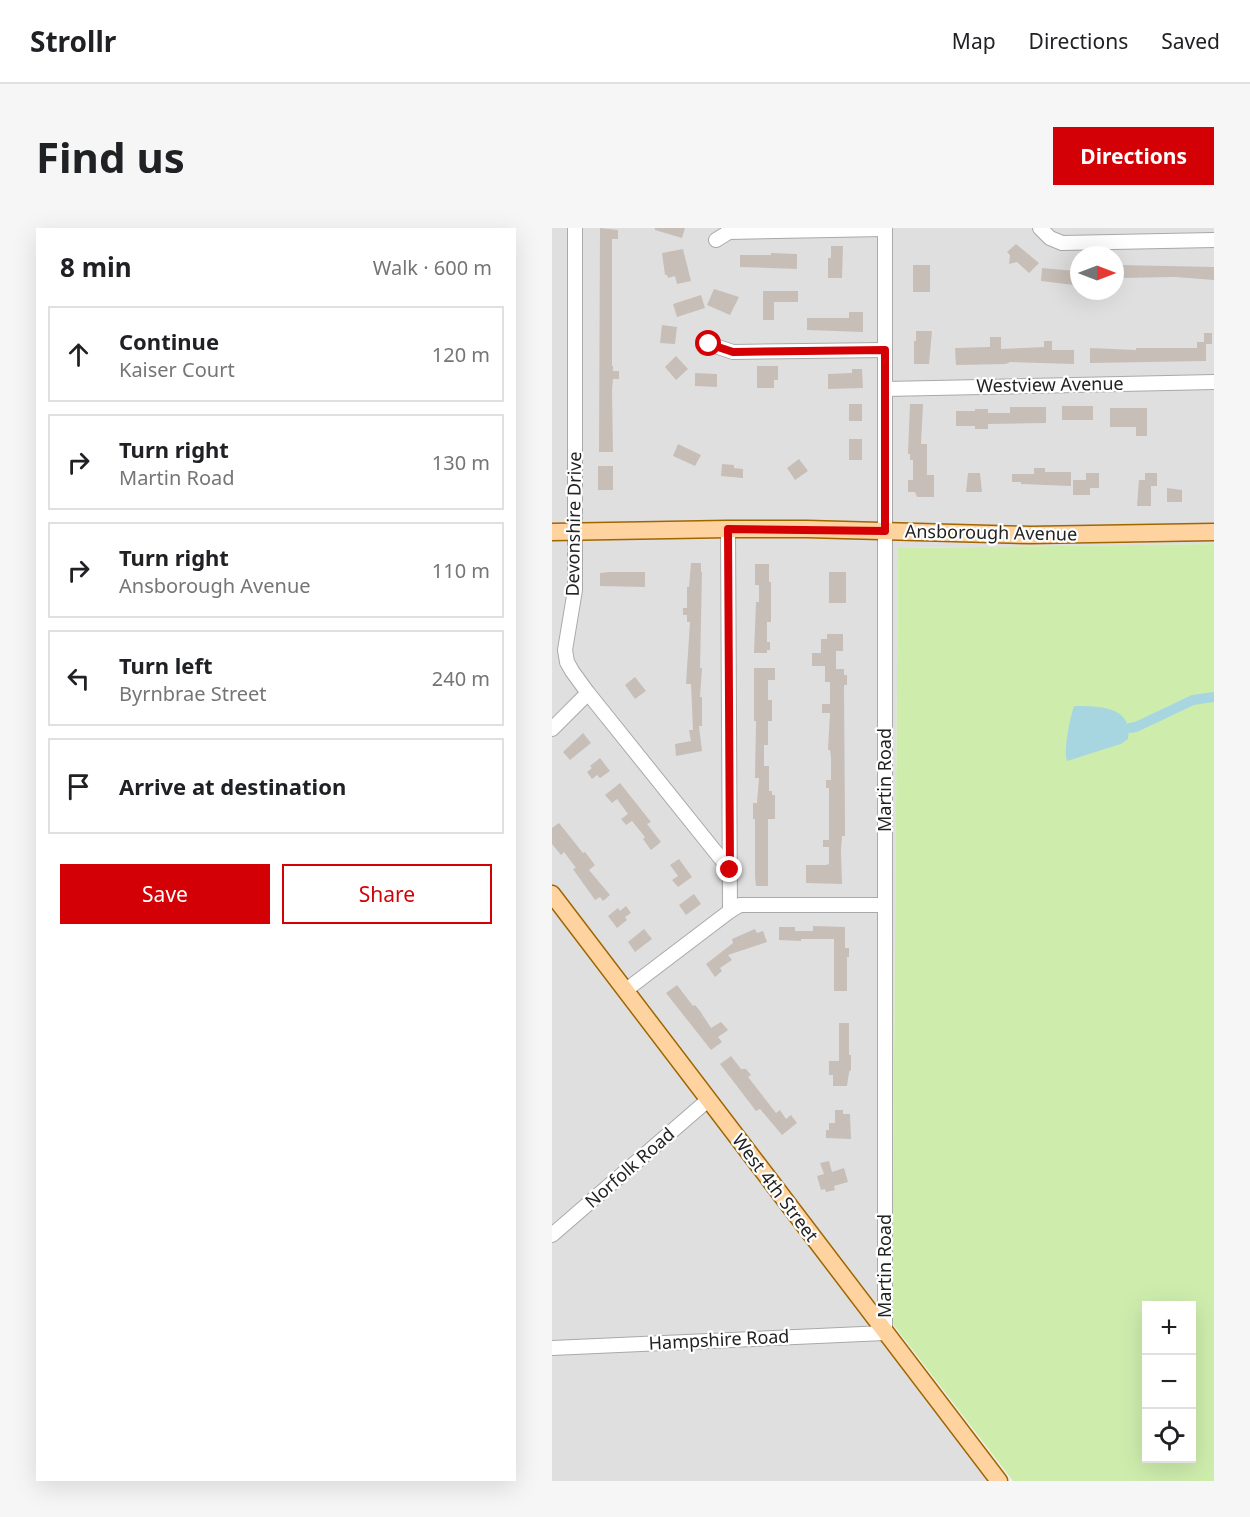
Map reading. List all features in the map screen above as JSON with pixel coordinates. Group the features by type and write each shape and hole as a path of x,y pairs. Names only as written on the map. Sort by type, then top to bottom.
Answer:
{"main road":[{"name":"Ansborough Avenue","path":"552,532 728,529 1030,535 1214,532"},
{"name":"West 4th Street","path":"552,894 999,1481"}],"street":[{"name":"Devonshire Drive","path":"575,228 575,590 566,650 567,662 588,693 730,870"},
{"path":"716,240 729,232 885,229"},
{"name":"Martin Road","path":"885,229 885,1333"},
{"path":"1045,233 1062,243 1214,240"},
{"path":"709,344 733,352 885,350"},
{"name":"Westview Avenue","path":"885,389 1214,382"},
{"path":"728,529 730,911"},
{"path":"552,729 588,693"},
{"path":"626,990 740,904 885,905"},
{"name":"Norfolk Road","path":"552,1235 708,1101"},
{"name":"Hampshire Road","path":"552,1348 885,1333"}],"shaded area":[{"path":"552,228 1214,228 1214,544 898,548 892,1323 883,1335 994,1481 552,1481"}],"green space":[{"path":"1214,544 1214,1481 1013,1481 892,1323 898,548"}],"water":[{"path":"1074,706 1103,708 1120,714 1128,728 1128,739 1121,744 1067,761 1066,742"}],"building":[{"path":"600,228 618,230 618,239 612,239 612,366 613,371 619,371 619,379 613,379 612,389 613,452 599,452"},
{"path":"655,228 685,228 682,238 655,230"},
{"path":"1016,244 1039,263 1029,273 1017,262 1009,264 1010,255 1007,252"},
{"path":"831,246 843,246 842,278 828,278 828,258 831,258"},
{"path":"683,249 691,281 677,284 675,276 668,278 665,275 662,253"},
{"path":"771,253 797,254 797,269 740,267 740,255 771,255"},
{"path":"913,265 930,265 930,292 913,292"},
{"path":"1124,265 1214,267 1214,280 1175,277 1124,278"},
{"path":"1042,268 1070,271 1070,285 1041,281"},
{"path":"714,289 739,297 730,315 707,305"},
{"path":"763,291 798,291 798,302 774,302 774,320 763,320"},
{"path":"701,295 705,308 677,317 673,304"},
{"path":"849,312 863,312 863,332 807,330 807,318 849,318"},
{"path":"662,325 677,327 675,344 660,343"},
{"path":"916,331 932,331 929,364 914,364"},
{"path":"1204,333 1212,333 1212,344 1206,344 1206,361 1090,363 1090,348 1136,350 1136,348 1197,348 1197,342 1204,342"},
{"path":"990,337 1001,337 1001,349 1044,347 1044,341 1052,341 1052,350 1074,350 1074,364 1010,362 956,365 955,348 990,347"},
{"path":"676,356 688,369 676,380 665,367"},
{"path":"757,366 778,366 778,380 774,380 774,388 757,388"},
{"path":"852,369 862,369 863,388 828,389 828,374 852,373"},
{"path":"695,373 717,374 717,387 695,386"},
{"path":"849,404 862,404 862,421 849,421"},
{"path":"910,404 923,404 921,444 927,444 927,475 934,475 934,497 917,497 915,492 908,492 908,480 913,480 913,460 910,460 910,454 908,454"},
{"path":"1062,406 1093,406 1093,420 1062,420"},
{"path":"1010,407 1046,407 1046,423 988,424 988,429 956,426 956,411 988,409 988,413 1010,413"},
{"path":"1110,408 1147,408 1147,436 1136,436 1136,427 1110,427"},
{"path":"849,439 862,439 862,460 849,460"},
{"path":"678,444 701,455 695,466 673,456"},
{"path":"799,459 808,471 795,480 787,468"},
{"path":"722,464 734,465 734,468 743,469 743,478 721,476"},
{"path":"598,466 613,466 613,490 598,490"},
{"path":"1034,468 1045,468 1045,472 1071,472 1071,486 1012,482 1012,474 1034,474"},
{"path":"968,473 980,473 982,492 966,492"},
{"path":"1086,473 1099,473 1099,488 1090,488 1090,495 1073,495 1073,480 1086,480"},
{"path":"1145,473 1157,473 1157,486 1151,486 1151,506 1137,506 1139,480 1145,480"},
{"path":"1167,488 1182,490 1182,502 1167,502"},
{"path":"691,563 701,563 702,572 700,697 702,697 702,726 699,726 702,751 676,756 675,744 691,741 689,730 693,730 691,684 686,684 690,622 687,622 687,615 683,615 683,608 687,608 687,587 689,587"},
{"path":"755,564 769,564 771,622 767,622 767,642 770,642 770,650 767,650 767,653 754,653 756,602 759,602 759,585 755,585"},
{"path":"645,572 645,587 600,586 600,573"},
{"path":"829,572 846,572 846,603 829,603"},
{"path":"827,634 843,634 843,651 836,651 836,669 844,669 844,675 847,675 847,685 844,685 845,836 842,836 841,850 842,884 806,883 806,865 829,864 829,847 823,847 823,840 829,840 829,788 826,788 826,780 831,780 831,758 830,750 828,750 830,713 822,713 822,704 830,704 830,682 825,682 825,666 812,666 812,653 821,653 821,639 827,639"},
{"path":"754,668 775,668 775,680 768,680 768,700 772,700 772,721 768,721 768,745 764,745 764,766 769,766 769,791 775,795 775,819 768,819 768,886 756,886 755,876 753,803 757,803 759,778 755,778"},
{"path":"635,677 646,691 635,699 625,685"},
{"path":"583,733 591,743 570,760 563,752"},
{"path":"600,758 610,771 600,778 597,775 592,779 587,772 592,768 590,766"},
{"path":"620,783 651,822 647,824 661,842 651,850 643,839 645,837 632,821 626,825 621,819 628,814 617,799 612,803 605,795"},
{"path":"559,823 595,865 589,870 610,895 603,901 600,897 595,900 564,852 561,855 552,844 552,828"},
{"path":"679,859 692,877 678,887 672,880 678,876 670,865"},
{"path":"694,894 701,904 686,915 679,905"},
{"path":"626,906 631,913 625,917 627,920 617,928 608,916 618,908 620,911"},
{"path":"813,926 845,927 845,948 849,948 847,991 834,991 834,939 779,940 779,927 795,927 795,931 813,931"},
{"path":"644,929 652,939 635,952 628,942"},
{"path":"755,929 757,933 763,931 767,942 728,955 732,960 720,968 722,971 715,977 706,964 733,943 732,939"},
{"path":"677,985 693,1006 695,1005 700,1011 711,1028 721,1022 728,1030 718,1037 722,1042 711,1050 666,993"},
{"path":"839,1023 849,1023 851,1070 847,1086 833,1086 833,1075 829,1075 829,1061 839,1061"},
{"path":"731,1056 741,1069 746,1069 751,1075 748,1077 776,1113 780,1110 786,1119 791,1115 797,1123 782,1135 760,1109 756,1111 720,1064"},
{"path":"835,1110 843,1110 843,1114 850,1114 851,1139 826,1138 829,1123 835,1123"},
{"path":"829,1161 832,1172 844,1168 848,1182 834,1186 835,1190 826,1192 825,1189 821,1190 817,1176 824,1174 820,1163"}],"waterway":[{"path":"1130,728 1193,700 1214,697"}],"route":[{"path":"709,344 733,352 885,350 885,531 728,529 730,870"}]}
